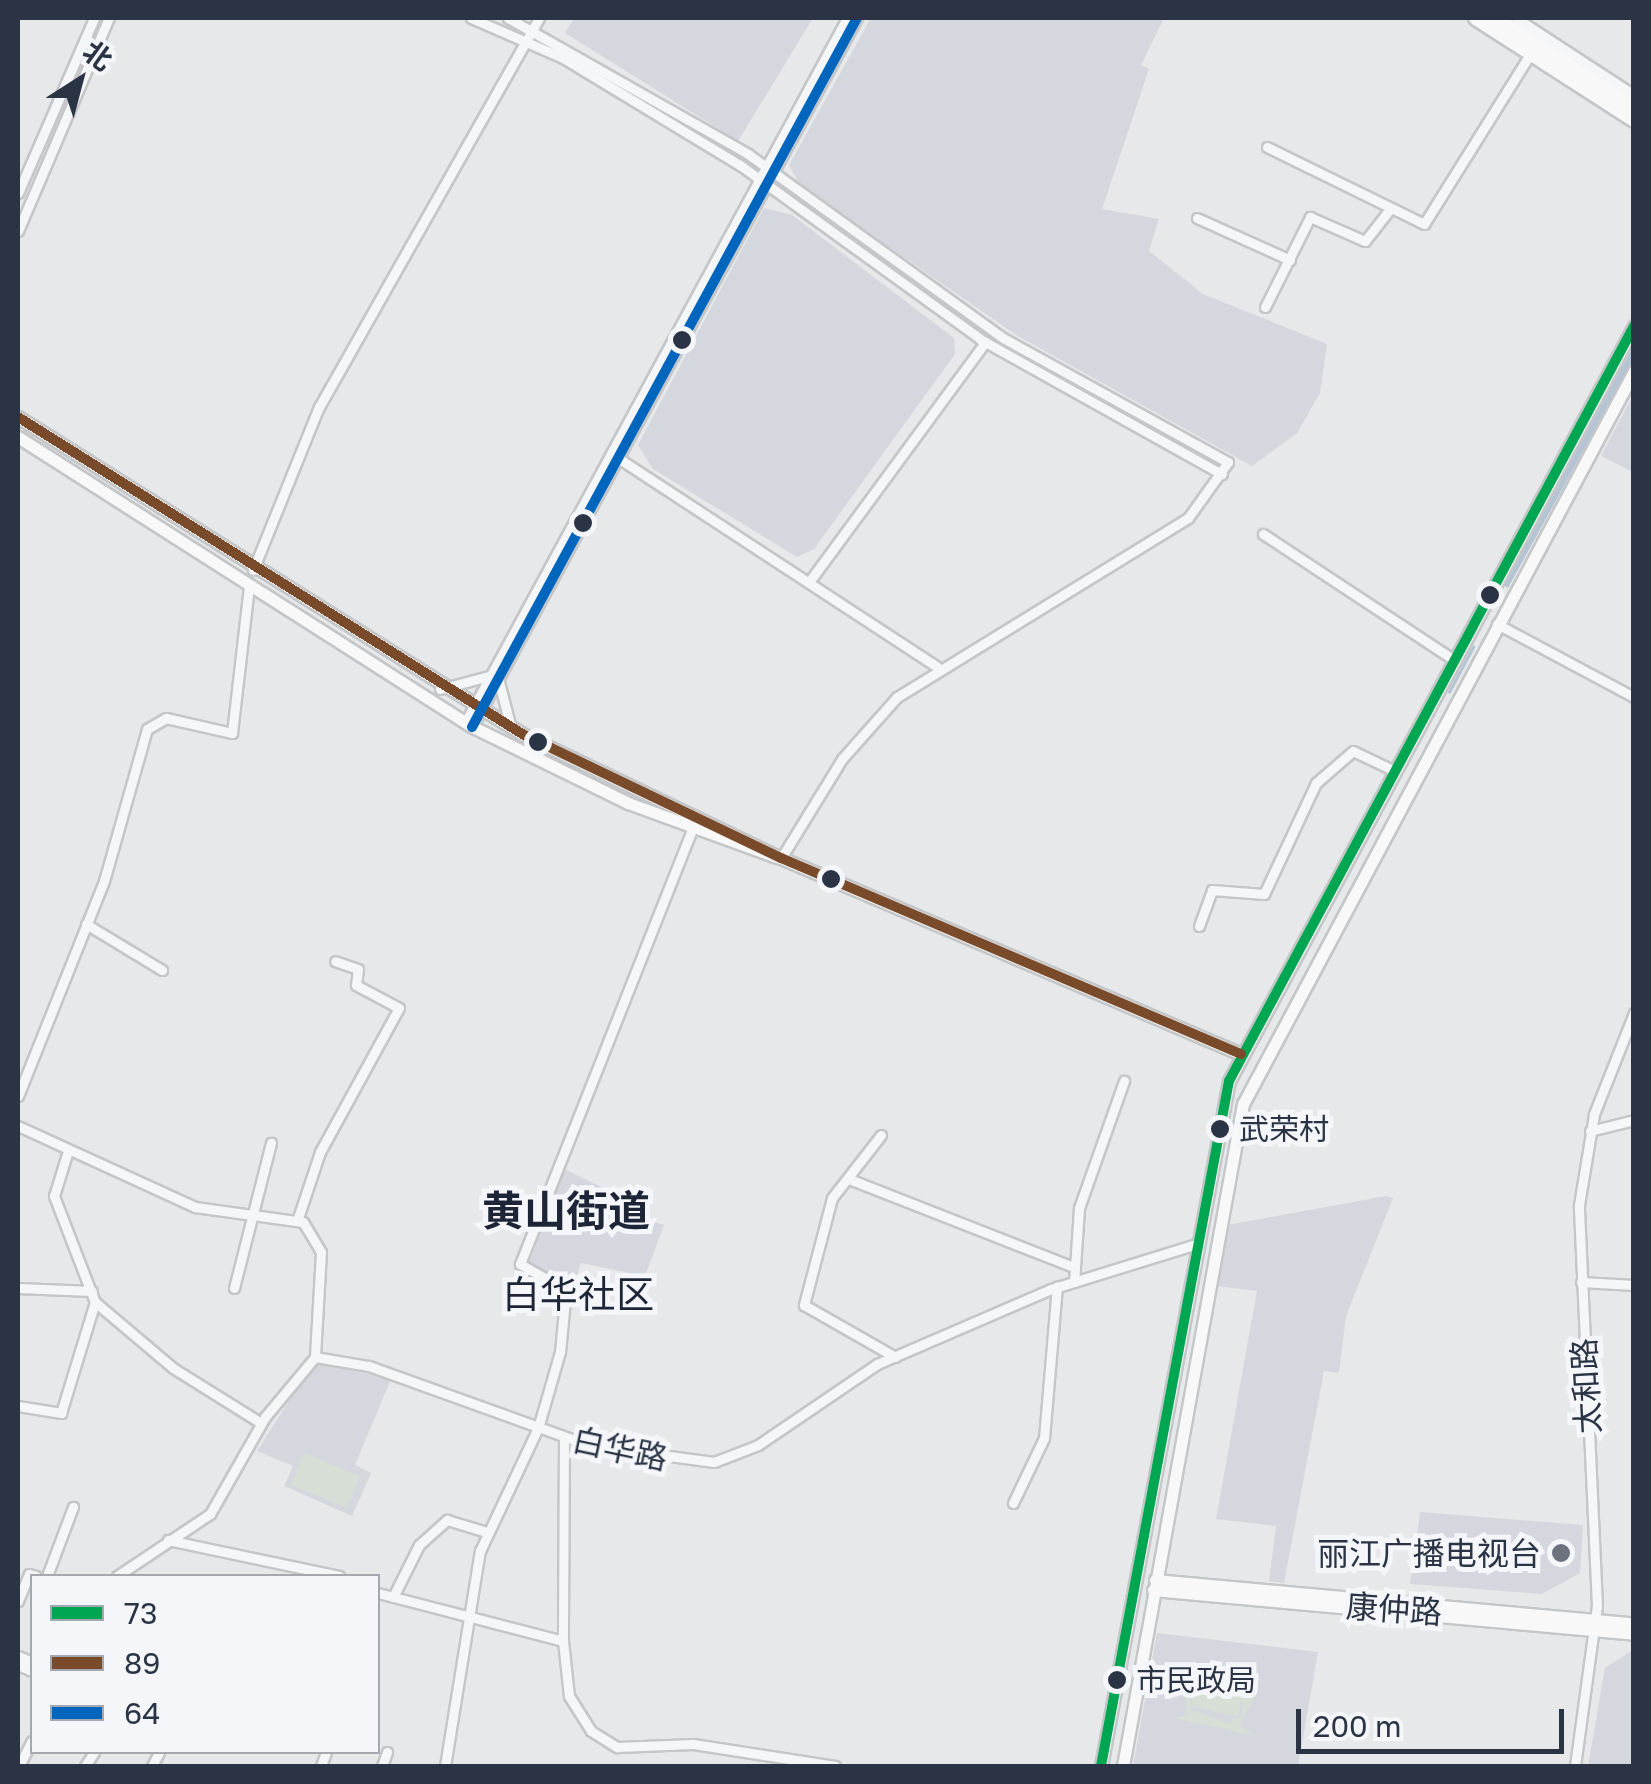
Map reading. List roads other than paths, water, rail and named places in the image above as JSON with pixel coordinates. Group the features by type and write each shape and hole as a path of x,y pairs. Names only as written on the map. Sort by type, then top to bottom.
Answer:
{"highway":[{"path":"1476,18 1634,120"},
{"path":"1495,18 1634,108"}],"main road":[{"path":"1101,1766 1217,1116 1241,1054 1634,326"},
{"path":"1123,1766 1214,1247 1254,1075 1634,371"},
{"path":"18,417 440,690 519,733 781,858 1241,1054"},
{"path":"18,437 469,725 692,830 781,858"},
{"name":"康仲路","path":"1154,1585 1634,1624"},
{"name":"康仲路","path":"1596,1623 1634,1634"}],"street":[{"path":"18,193 94,18"},
{"path":"18,231 110,18"},
{"path":"471,18 523,39 763,182 986,342 1222,474"},
{"path":"508,18 770,170 1001,337 1228,462 1188,518 938,667 852,744 781,858"},
{"path":"253,570 319,407 523,39 539,18"},
{"path":"770,170 848,18"},
{"path":"519,733 502,708 495,676 763,182 858,18"},
{"path":"1516,18 1634,94"},
{"path":"1267,147 1424,224 1531,53"},
{"path":"469,725 618,458 763,182"},
{"path":"1265,307 1310,217 1365,241 1390,209"},
{"path":"1196,218 1290,260"},
{"path":"809,582 986,342"},
{"path":"618,458 938,667"},
{"path":"1263,534 1454,660"},
{"path":"18,1096 86,924 150,726 166,718 232,733 248,586"},
{"path":"1497,624 1634,696"},
{"path":"440,690 495,676"},
{"path":"1198,926 1212,890 1264,894 1316,783 1353,751 1395,771"},
{"path":"445,1766 487,1532 538,1428 568,1293 520,1264 692,830"},
{"path":"86,924 162,970"},
{"path":"298,1218 320,1152 399,1008 356,985 358,970 335,961"},
{"name":"太和路","path":"1575,1766 1596,1623 1581,1282 1590,1131 1634,1012"},
{"path":"1074,1282 1070,1266 1089,1169 1124,1082"},
{"path":"1590,1131 1634,1120"},
{"path":"18,1126 66,1154 195,1207 298,1218 321,1252 315,1356 262,1423 218,1505 120,1574"},
{"path":"881,1135 829,1205 804,1308 895,1357"},
{"path":"234,1288 271,1143"},
{"path":"66,1154 54,1196 94,1296 173,1368 262,1423"},
{"path":"849,1179 1070,1266"},
{"name":"白华路","path":"315,1356 369,1366 564,1438 685,1463 724,1460 895,1357 1058,1287 1192,1246"},
{"path":"1581,1282 1634,1285"},
{"path":"1013,1502 1044,1438 1058,1287"},
{"path":"18,1288 94,1296"},
{"path":"18,1406 61,1414 94,1296"},
{"path":"564,1438 562,1641 570,1696 609,1744 713,1746 835,1766"},
{"path":"48,1574 73,1507"},
{"path":"392,1597 419,1545 447,1520 487,1532"},
{"path":"168,1540 330,1574"},
{"path":"18,1601 30,1574"},
{"path":"380,1593 470,1621 562,1641"},
{"path":"382,1766 387,1752"}],"water":[{"path":"1633,347 1633,360 1508,588 1503,585"}],"waterway":[{"path":"1449,692 1473,647"}],"place":[{"name":"武荣村","path":"1220,1129"},
{"name":"丽江广播电视台","path":"1561,1553"},
{"name":"市民政局","path":"1117,1680"}],"district":[{"name":"黄山街道","path":"566,1210"},
{"name":"白华社区","path":"578,1294"}]}
